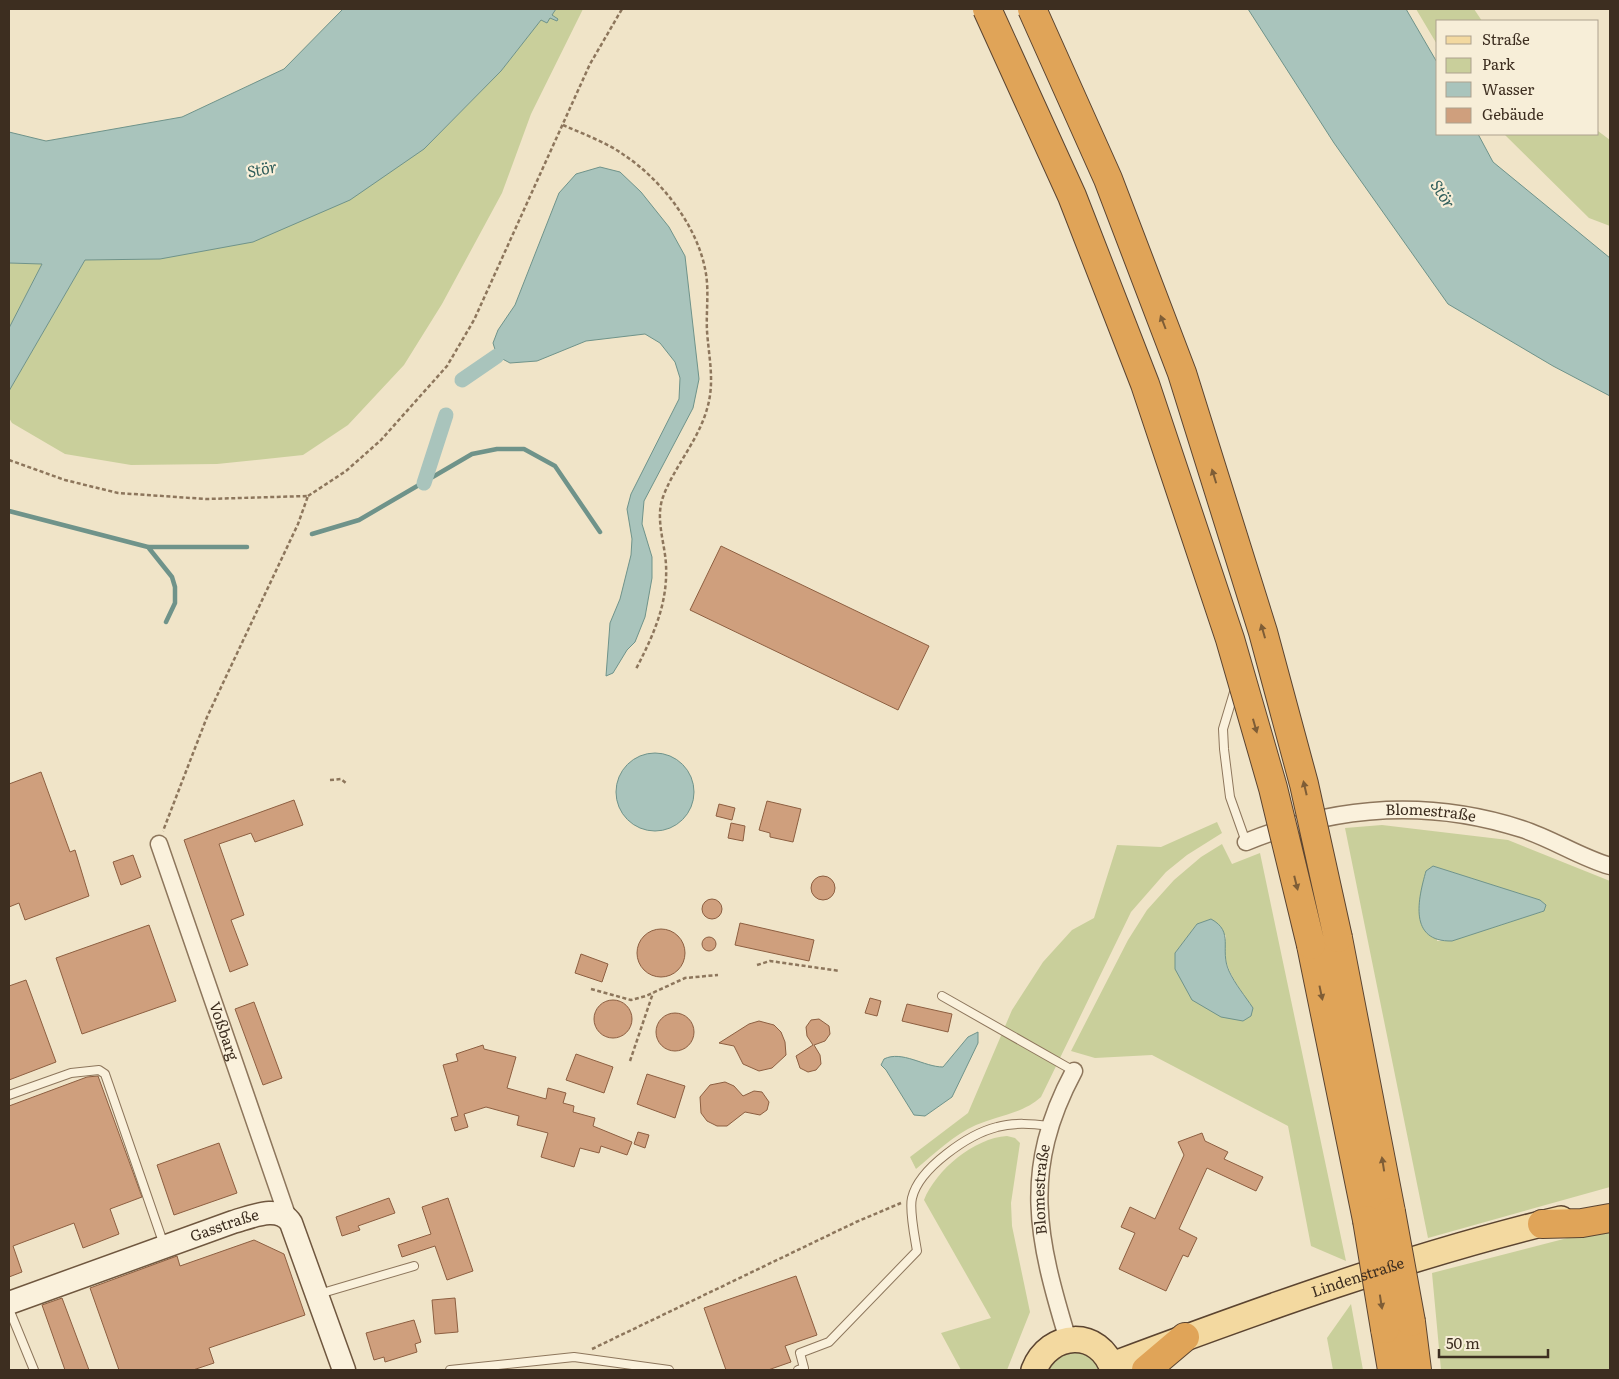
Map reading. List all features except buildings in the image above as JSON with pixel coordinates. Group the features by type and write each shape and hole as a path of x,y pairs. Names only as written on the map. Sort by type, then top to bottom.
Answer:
{"highway":[{"path":"987,9 1072,196 1145,384 1230,639 1273,788 1379,1216"},
{"path":"1032,9 1108,179 1182,372 1263,632 1304,784 1338,938 1379,1216 1398,1326 1417,1370"},
{"path":"1542,1224 1582,1224 1610,1218"},
{"path":"1392,1370 1398,1326"},
{"path":"1146,1370 1185,1337"}],"main road":[{"name":"Lindenstraße","path":"1112,1368 1185,1337 1370,1274 1542,1224 1610,1207"},
{"path":"1034,1370 1045,1351 1056,1344 1068,1340 1077,1340 1094,1345 1107,1357 1112,1368"}],"street":[{"name":"Blomestraße","path":"1246,842 1293,824 1325,817 1362,811 1416,808 1451,812 1524,830 1595,862 1610,866"},
{"name":"Voßbarg","path":"159,844 170,881 288,1218"},
{"name":"Blomestraße","path":"1068,1340 1044,1247 1038,1194 1040,1168 1050,1126 1074,1071"},
{"name":"Gasstraße","path":"9,1303 262,1214 278,1213 288,1218"},
{"path":"288,1218 318,1295 344,1370"}],"lane":[{"path":"1070,169 1090,217"},
{"path":"1126,310 1162,405"},
{"path":"1219,576 1245,659 1223,729 1230,796 1246,842"},
{"path":"942,996 1074,1071"},
{"path":"9,1095 71,1073 99,1070 105,1074 165,1247"},
{"path":"798,1370 804,1368 800,1353 829,1342 917,1251 912,1199 925,1175 934,1165 974,1137 1006,1125 1050,1126"},
{"path":"318,1295 414,1266"},
{"path":"9,1309 34,1370"},
{"path":"450,1370 574,1357 669,1370"}],"path":[{"path":"9,460 65,480 118,493 206,499 308,496 346,472 381,440 447,366 474,320 590,64 622,9"},
{"path":"563,125 624,154 656,183 692,233 701,254 706,274 707,331 713,382 710,398 700,426 663,498 661,529 666,565 663,607 656,631 636,669"},
{"path":"159,844 166,820 207,717 298,524 308,496"},
{"path":"330,780 341,779 347,784"},
{"path":"757,965 770,961 840,972"},
{"path":"591,989 631,1000 685,978 718,975"},
{"path":"630,1061 652,993"},
{"path":"574,1357 856,1222 912,1199"}],"green space":[{"path":"556,9 583,9 531,114 502,193 442,304 404,365 348,425 303,455 217,464 131,465 65,454 12,423 9,418 9,391 85,260 160,259 424,149 501,71 541,19 552,15"},
{"path":"1416,9 1474,9 1481,20 1436,20 1436,43"},
{"path":"1599,132 1610,140 1610,226 1589,218 1505,135 1599,135"},
{"path":"9,263 42,264 9,328"},
{"path":"1217,822 1222,833 1187,855 1166,872 1131,912 1041,1097 1018,1111 968,1129 916,1169 910,1157 968,1113 1012,1010 1043,962 1072,930 1094,918 1117,845 1161,847"},
{"path":"1382,825 1508,840 1610,881 1610,1187 1428,1238 1345,828","holes":["1433,866 1539,900 1546,905 1544,911 1451,941 1437,941"]},
{"path":"1222,844 1232,864 1260,853 1346,1261 1311,1246 1288,1126 1152,1055 1095,1058 1071,1051 1128,940 1147,910 1174,880 1201,857","holes":["1211,919 1226,936 1225,957 1228,966 1236,983 1253,1008 1175,953 1197,924"]},
{"path":"1007,1136 1015,1138 1020,1143 1011,1203 1012,1226 1030,1312 1007,1370 961,1370 941,1333 991,1318 924,1200 937,1178 969,1149 994,1138"},
{"path":"1610,1227 1610,1370 1441,1370 1432,1273"},
{"path":"1351,1304 1363,1370 1333,1370 1327,1338"},
{"path":"1056,1350 1088,1352 1100,1369 1039,1370"}],"water":[{"name":"Stör","path":"343,9 556,9 552,15 558,19 557,21 550,18 547,23 541,20 501,71 424,149 350,200 253,242 160,259 85,260 9,391 9,328 42,264 9,263 9,132 46,141 182,117 284,69"},
{"name":"Stör","path":"1248,9 1406,9 1436,61 1436,135 1479,135 1493,162 1610,258 1610,396 1553,366 1448,304 1334,143"},
{"path":"600,167 620,172 641,192 669,227 685,256 699,379 693,408 644,501 642,524 652,557 652,578 645,617 635,642 627,650 613,673 606,676 610,623 620,599 631,555 632,539 627,509 631,494 679,399 680,378 675,362 660,343 645,334 586,341 537,361 510,363 497,356 493,343 498,330 515,305 559,193 576,174"},
{"path":"655,753 670,756 683,764 691,777 694,792 691,807 683,820 670,828 655,831 640,828 627,820 619,807 616,792 619,777 627,764 640,756"},
{"path":"1433,866 1540,900 1546,905 1544,911 1452,941 1438,939 1428,934 1422,927 1419,906 1426,871"},
{"path":"1211,919 1223,930 1225,935 1226,963 1229,971 1253,1008 1251,1016 1243,1021 1221,1017 1192,1000 1175,969 1175,953 1197,924"},
{"path":"978,1032 978,1043 952,1097 925,1116 914,1115 881,1065 884,1059 898,1056 943,1067 968,1037"}],"waterway":[{"path":"462,380 497,356"},
{"path":"424,483 446,415"},
{"path":"312,534 359,520 472,454 497,449 524,449 555,466 600,532"},
{"path":"9,511 148,547 172,577 175,587 175,603 166,622"},
{"path":"149,547 247,547"}]}
